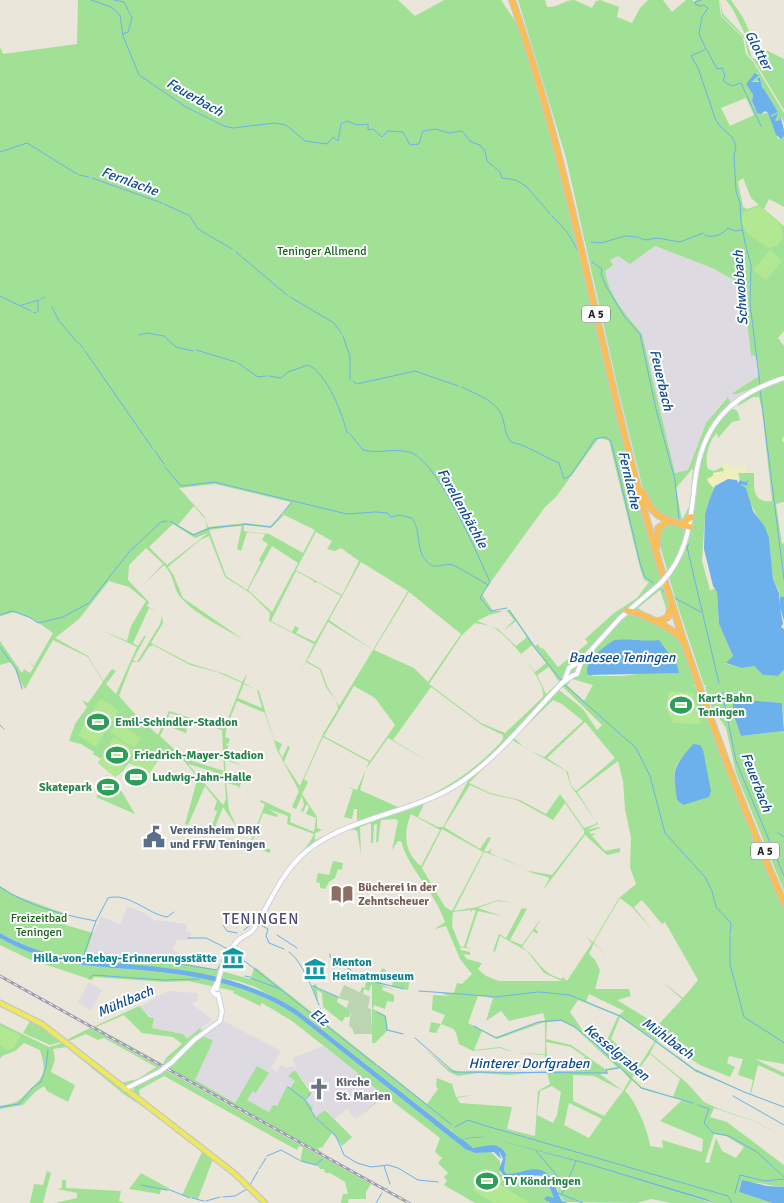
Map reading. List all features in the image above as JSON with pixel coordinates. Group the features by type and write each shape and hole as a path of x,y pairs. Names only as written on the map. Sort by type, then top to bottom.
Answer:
{"highway":[{"name":"A 5","path":"514,0 563,153 616,389 657,546 714,719 784,895"},
{"name":"A 5","path":"514,0 558,146 624,435 671,602 736,788 784,903"},
{"name":"A 5","path":"642,491 652,512 669,521"},
{"path":"657,546 657,529 661,524 669,521 688,523"},
{"path":"627,611 636,610 651,621 660,621 668,617 671,602"},
{"name":"A 5","path":"651,621 671,628 685,645"}],"main road":[{"path":"636,610 670,572 683,550 698,463 710,430 730,405 760,387 784,378"},
{"path":"563,682 570,667 582,660 627,611"},
{"path":"126,1090 159,1072 171,1063 194,1040 220,1019 217,988 231,951 238,940 252,931 273,894 295,862 326,838 423,802 459,783 483,765 563,682 577,674 582,660"},
{"path":"574,666 578,670"},
{"path":"568,672 572,676"},
{"path":"0,1003 35,1020 220,1162 265,1203"},
{"path":"126,1090 139,1083"},
{"path":"133,1086 134,1096"}],"shaded area":[{"path":"655,246 712,268 743,285 751,355 754,354 759,368 759,376 731,394 758,385 759,389 728,410 725,408 727,398 716,409 702,432 688,470 675,473 642,334 627,318 608,286 605,270 613,265 610,260 618,256 630,264"},
{"path":"127,906 147,914 153,920 187,924 186,932 191,932 190,940 177,940 172,949 186,959 186,963 86,953 101,916 120,925"},
{"path":"89,982 102,990 91,1010 78,1003"},
{"path":"344,985 370,997 368,1008 371,1009 372,1034 354,1034 349,1026 351,1011 346,1009 349,1001 339,997"},
{"path":"168,991 198,993 197,1002 193,1002 193,1005 213,1020 202,1027 203,1029 210,1028 218,1018 281,1051 271,1068 277,1072 281,1065 287,1068 294,1065 295,1070 288,1076 295,1081 290,1088 287,1087 276,1107 273,1105 269,1112 247,1100 253,1091 257,1093 269,1073 257,1067 235,1103 194,1080 212,1041 204,1036 200,1029 187,1039 183,1034 151,1028 154,1018 140,1010 139,1007"},
{"path":"323,1046 358,1073 357,1076 382,1093 374,1104 355,1119 347,1109 334,1119 324,1107 325,1110 315,1117 311,1112 313,1108 305,1099 311,1093 319,1100 297,1072 293,1058"}],"green space":[{"name":"Teninger Allmend","path":"78,0 398,0 415,16 444,0 501,0 518,25 549,123 661,578 658,581 658,588 660,586 664,589 669,603 668,614 660,590 638,608 679,637 696,684 693,686 697,687 784,908 784,1064 755,1059 784,1073 784,1077 758,1065 751,1094 784,1108 696,1072 656,1042 650,1053 687,1083 704,1102 757,1122 784,1138 756,1122 714,1108 710,1117 727,1122 784,1165 784,1187 750,1182 741,1183 739,1192 772,1203 714,1203 676,1191 711,1203 671,1203 651,1199 637,1203 565,1202 560,1196 552,1177 547,1173 535,1171 507,1174 504,1171 506,1154 499,1147 474,1148 468,1145 451,1131 452,1129 450,1130 297,1010 255,987 238,981 185,971 81,961 43,954 0,933 0,886 14,895 63,913 59,923 93,933 86,953 169,961 230,973 250,979 255,967 427,1104 438,1089 436,1086 437,1078 452,1084 456,1097 473,1095 457,1098 460,1103 512,1107 507,1129 535,1136 538,1091 550,1084 547,1072 509,1075 478,1073 458,1076 449,1072 425,1049 448,1068 459,1072 512,1073 547,1071 545,1055 516,1053 500,1048 473,1051 459,1044 454,1030 441,1024 445,1015 432,1010 433,995 449,996 441,993 454,993 457,983 462,984 472,974 460,959 446,926 435,929 445,922 435,900 410,861 401,841 398,841 392,850 398,821 396,819 381,820 378,842 376,842 377,824 374,825 373,843 371,843 371,823 360,827 361,854 357,831 350,830 323,841 291,864 307,846 314,834 287,824 288,816 268,809 278,815 277,817 263,813 252,842 271,850 269,853 251,845 247,846 250,843 265,804 260,802 261,800 291,814 290,822 314,832 316,818 306,814 309,807 307,804 303,812 301,811 304,805 302,796 296,809 292,807 299,791 277,750 265,713 237,701 227,726 225,737 230,739 228,744 225,743 228,746 225,758 243,766 225,760 226,777 241,783 239,789 238,786 226,783 229,810 237,828 223,807 214,830 211,829 217,811 214,810 217,801 205,786 188,825 185,824 197,780 184,774 198,778 179,755 164,755 150,773 129,763 115,777 98,763 101,759 93,754 94,752 81,744 69,741 75,724 87,707 82,700 88,703 103,682 88,657 53,640 25,689 11,662 0,665 0,641 22,673 24,669 30,673 34,667 28,661 34,666 53,633 33,619 15,612 0,616 0,47 3,54 77,44","holes":["601,438 609,441 640,568 644,580 649,582 637,598 614,613 585,639 588,643 558,667 543,648 541,649 538,644 535,646 510,610 506,610 514,620 503,631 516,621 527,637 516,646 498,629 477,621 504,611 493,611 482,594 545,507 556,497 598,439","215,484 290,502 283,514 270,526 245,523 208,527 204,516 179,488","194,506 205,519 207,528 194,534 178,525","284,515 315,530 303,553 269,534 244,531 244,525 271,528","173,524 195,538 208,533 167,565 149,547","242,525 237,549 241,551 247,532 265,534 262,540 268,544 259,560 261,562 247,590 226,576 209,530","316,532 332,541 327,549 335,551 341,548 359,561 342,595 296,570","209,536 225,577 250,593 270,613 269,621 314,644 300,674 306,662 320,670 326,687 336,701 338,709 324,732 300,786 284,762 290,747 288,746 282,758 279,751 282,744 274,740 259,691 244,683 247,674 242,682 225,674 189,663 151,643 163,623 162,616 160,624 137,662 133,660 146,636 138,646 133,643 149,608 157,612 147,606 149,602 128,580 129,565 146,548 163,564 144,584 164,565 168,569 179,595 188,605 244,640 183,598 168,567 200,540","272,546 298,563 272,612 248,590","361,562 408,591 373,650 329,620","296,571 314,581 313,583 317,582 341,596 315,642 296,633 299,628 295,626 292,632 271,621","109,581 129,587 146,601 131,626 127,641 99,629 137,647 116,694 106,684 116,671 112,669 103,681 88,656 55,638 79,619","409,592 461,634 428,682 414,668 374,650","328,622 373,650 339,706 327,686 321,669 307,661","475,623 487,625 500,632 517,649 533,670 543,690 543,697 505,733 481,723 429,684 462,635","614,640 653,641 674,660 678,673 649,672 624,676 592,676 606,646","153,645 190,665 217,672 242,683 224,729 169,711 158,735 119,696 132,662 139,662 149,647","532,645 546,663 535,672 521,654","549,667 559,682 546,694 537,675","572,679 593,685 584,701 567,685","244,684 257,690 262,708 238,698","354,686 375,698 395,725 370,761 324,736","431,687 482,725 503,735 499,745 463,776 429,795 398,807 360,790 366,769 388,738 434,765 393,740","563,687 602,725 597,730 583,709 559,690","553,700 562,704 583,721 544,757 530,751 566,771 571,786 596,821 596,824 584,828 560,794 546,814 520,800 490,793 469,783 512,740 523,747 514,738","170,713 222,730 224,771 186,759 187,754 174,749 160,736 165,725 186,733 187,729 166,722","585,722 615,758 576,791 571,785 568,772 547,758","323,737 369,762 357,790 348,787 353,790 344,817 352,819 354,809 357,809 357,821 315,840 315,833 322,830 317,828 317,817 302,794 308,782 304,779","681,759 683,805 677,800 674,773","618,761 623,781 625,809 631,838 630,867 636,884 619,898 593,942 586,937 592,943 567,981 563,977 569,962 562,979 548,973 528,951 522,947 533,931 537,934 538,932 535,929 542,917 522,945 510,940 527,909 522,908 506,938 499,934 493,951 495,952 500,936 527,951 544,973 562,981 499,981 486,976 478,969 482,963 467,959 463,954 470,955 470,952 461,950 460,947 471,949 466,947 478,911 502,916 478,908 497,901 514,903 498,900 477,907 454,911 484,852 500,857 490,853 492,848 488,852 484,851 491,838 488,837 480,849 444,827 470,785 490,794 517,800 553,820 565,803 584,830 584,834 552,875 521,868 548,877 549,879 543,890 585,835 607,855 620,852 620,848 605,851 592,836 596,833 591,834 589,832 599,827 586,830 598,824 577,792","188,764 224,775 226,799 223,805","469,779 443,827 438,827 418,817 424,804","411,814 440,830 421,866 411,855 406,835","442,829 483,852 452,911 445,907 422,868","620,898 633,908 653,931 634,907 642,900 662,924 665,922 698,980 683,998 660,980 682,999 658,1025 617,1000 631,996 629,989 595,989 600,970 595,960 589,954 594,943 608,958 594,942","471,910 471,914 472,910 476,910 464,947 460,946 452,926 453,912","589,994 624,1011 619,1015 586,1002","478,996 493,998 486,1021 501,1011 509,1021 543,1013 545,1020 496,1037 468,1023","578,1000 618,1016 603,1049 586,1035 570,1012","620,1017 655,1041 639,1066 611,1039","561,1021 575,1028 617,1067 605,1069 571,1045 546,1039 547,1022","545,1022 545,1054 516,1053 500,1047 474,1050 482,1031 497,1039","663,1033 685,1045 682,1053 700,1065 730,1077 735,1067 727,1063 729,1056 743,1059 738,1075 753,1080 750,1094 695,1069 657,1041","546,1042 571,1047 585,1057 576,1071 548,1071","650,1054 680,1079 673,1097 642,1087 632,1078","620,1068 630,1079 623,1091 600,1074 608,1074 607,1070","573,1075 594,1076 623,1091 604,1116 573,1101","632,1080 642,1089 682,1100 660,1121 703,1139 702,1152 662,1140 663,1148 650,1146 641,1117 633,1101 625,1091","552,1086 561,1092 557,1115 553,1123 537,1115 540,1091","569,1103 602,1119 589,1138 564,1125","714,1134 726,1136 744,1147 736,1158 722,1151 716,1138 709,1163 705,1162"]},
{"path":"518,0 545,0 547,7 574,0 592,8 596,1 600,0 619,7 617,17 632,23 640,8 648,0 663,0 672,12 686,0 693,0 693,2 697,0 719,0 721,16 743,38 746,54 754,63 784,113 784,123 780,115 780,120 774,121 778,113 771,117 771,114 778,112 764,89 761,88 760,78 757,78 759,81 751,82 758,75 756,73 746,84 753,95 752,103 754,108 760,114 768,113 778,139 784,136 784,207 769,199 764,209 784,226 784,331 778,338 784,346 784,376 737,394 731,394 759,376 758,363 754,355 751,356 743,285 712,268 655,246 630,264 618,256 610,260 613,265 605,271 614,297 642,334 675,473 688,470 706,423 728,397 730,402 725,408 728,410 734,409 738,412 740,420 732,422 718,438 717,433 708,450 708,469 714,471 722,467 725,471 713,473 713,476 707,479 714,488 705,514 702,561 710,590 716,589 717,592 719,624 733,656 726,664 745,668 749,665 737,663 754,662 754,666 763,675 778,676 784,670 784,722 782,703 734,699 733,713 741,736 784,731 784,891 736,773 726,728 712,708 705,687 707,685 704,685 675,598 657,535 659,527 666,523 666,520 652,511 644,493 618,389 566,158","holes":["746,98 754,115 730,126 721,108","743,178 751,198 759,205 747,209 743,207 738,182","693,468 690,505 682,520 676,488"]},
{"path":"720,0 723,14 745,37 752,58 757,60 763,57 752,46 726,0 731,0 742,16 756,45 784,59 784,110 748,54 745,39 722,16"},
{"path":"760,206 781,225 783,237 777,246 769,248 744,229 741,218 744,212"},
{"path":"770,250 782,261 766,280 753,270"},
{"path":"784,379 784,436 782,440 784,443 784,502 776,504 782,544 784,543 784,602 780,599 779,591 773,579 769,538 740,484 748,486 749,479 745,482 740,480 738,473 754,473 754,489 758,497 761,500 772,501 762,410 759,397 753,397 738,406 738,401 759,389"},
{"name":"Kart-Bahn Teningen","path":"669,691 693,693 701,724 673,723 666,708"},
{"name":"Emil-Schindler-Stadion","path":"102,699 118,710 118,712 96,747 78,735 99,700"},
{"path":"117,722 141,738 134,748 110,732"},
{"name":"Friedrich-Mayer-Stadion","path":"114,737 134,750 120,773 115,777 98,763"},
{"path":"136,749 157,759 150,773 130,763"},
{"path":"107,775 122,792 135,814 96,797 108,783 104,778"},
{"path":"333,861 343,863 342,870 338,869 335,878 329,882 325,889 320,888 320,883 316,882 318,873 329,875"},
{"path":"0,938 34,954 51,959 68,963 201,978 240,988 278,1004 296,1015 465,1149 475,1153 490,1151 500,1161 500,1173 506,1177 528,1177 543,1180 554,1198 548,1202 550,1203 475,1203 444,1185 447,1181 444,1177 448,1173 438,1163 442,1158 435,1152 440,1138 383,1094 375,1104 355,1120 374,1104 382,1093 357,1075 358,1073 292,1021 262,1003 260,1006 233,993 234,991 188,981 165,982 94,977 92,980 29,959 0,945"},
{"path":"382,968 386,970 381,983 390,986 379,984 395,990 383,987 382,990 394,995 394,1002 387,1001 385,1009 374,1005 373,1009 386,1016 388,1030 403,1033 387,1031 375,1043 372,1043 372,983 369,991 364,989 363,994 360,992 362,987 365,988 366,981 371,982 369,975 378,981"},
{"path":"394,972 410,977 408,990 392,987"},
{"path":"316,984 318,989 349,1001 338,998 337,1002 351,1011 349,1017 345,1017 342,1022 323,1007 322,993 317,990 318,1004 312,986"},
{"path":"139,1006 149,1017 154,1018 152,1028 183,1034 187,1039 200,1028 204,1036 213,1041 195,1080 235,1103 257,1066 269,1073 256,1093 253,1091 247,1100 269,1112 273,1105 277,1106 287,1086 290,1088 295,1081 288,1076 295,1070 311,1093 305,1099 313,1108 311,1112 316,1117 325,1110 352,1137 342,1146 332,1133 322,1148 318,1149 325,1155 93,1027","holes":["124,1015 142,1033 173,1037 182,1044 166,1058 163,1064 96,1027"]},
{"path":"31,1019 61,1042 50,1045 23,1033"},
{"path":"431,1022 441,1024 436,1033 429,1032"},
{"path":"0,1023 49,1047 63,1043 213,1159 198,1199 182,1195 202,1152 157,1116 125,1095 66,1047 53,1049 55,1059 51,1072 75,1085 68,1102 47,1091 44,1086 35,1092 23,1105 0,1109 0,1106 18,1101 23,1097 40,1080 44,1068 40,1050 24,1043 15,1051 2,1056 0,1059"},
{"path":"0,1026 21,1036 14,1048 7,1050 0,1045"},
{"path":"90,1028 162,1068 125,1087 121,1083 138,1079 156,1067 104,1038 98,1040 86,1034 69,1041 68,1039"},
{"path":"165,1070 371,1184 366,1192 366,1199 349,1199 348,1203 341,1203 343,1194 348,1194 345,1182 330,1173 325,1173 324,1169 320,1169 318,1166 300,1161 303,1148 299,1146 297,1150 295,1149 164,1076 139,1090 140,1097 217,1158 133,1092 134,1087"},
{"path":"47,1171 51,1173 43,1203 30,1203 34,1184 43,1185"},
{"path":"141,1173 170,1189 169,1191 161,1189 160,1194 129,1189"},
{"name":"TV Köndringen","path":"483,1174 528,1202 498,1203 501,1197 497,1203 493,1203 473,1190"},
{"path":"62,1180 66,1180 66,1188 121,1191 119,1201 124,1203 55,1203 77,1198 77,1193 57,1189 62,1188"}],"sand":[{"path":"722,464 729,464 730,469 745,466 747,472 738,473 738,483 737,480 728,480 714,488 707,479 713,476 713,473 724,471"}],"water":[{"path":"755,73 759,75 751,82 759,82 757,78 760,78 762,88 778,112 771,115 771,117 778,113 775,121 780,120 780,115 784,130 784,136 781,139 776,135 768,113 765,111 761,114 757,113 752,101 753,95 746,84"},
{"path":"728,479 737,480 738,483 740,480 745,482 749,479 748,486 740,484 746,488 753,511 765,527 769,538 773,579 779,593 779,605 780,597 784,597 784,621 780,607 783,624 781,627 784,629 784,670 778,676 763,675 754,666 742,668 726,663 733,656 719,624 717,592 713,586 704,549 705,514 710,498 715,486"},
{"name":"Badesee Teningen","path":"614,640 659,640 677,665 679,673 588,675 588,665 591,660"},
{"path":"733,699 782,703 784,731 741,736 733,713"},
{"path":"693,744 700,745 703,750 711,791 709,797 683,805 677,800 675,774 681,759"},
{"path":"0,933 19,943 55,955 72,959 168,968 206,974 244,985 280,1000 297,1010 461,1139 485,1137 462,1139 473,1148 491,1145 503,1150 506,1154 504,1171 507,1174 535,1169 547,1173 554,1182 562,1201 568,1203 550,1203 544,1199 547,1196 554,1198 545,1177 509,1178 504,1176 499,1169 503,1159 499,1151 501,1159 494,1152 475,1153 465,1149 296,1015 278,1004 240,988 201,978 68,963 51,959 17,947 0,938"},
{"path":"485,1137 587,1163 714,1203 587,1164"},
{"path":"742,1180 767,1186 784,1187 784,1203 772,1203 739,1192"}],"waterway":[{"name":"Feuerbach","path":"91,0 111,7 120,15 123,36 139,75 186,107 224,126 233,128 275,123 286,125 305,141 327,144 333,137 338,141 341,124 347,121 357,125 368,124 368,130 373,129 382,137 388,131 403,132 410,145 419,144 423,131 436,129 449,133 462,131 471,142 480,145 485,151 487,161 500,172 502,178 516,180 527,187 550,214"},
{"path":"114,0 124,2 132,18 128,32 123,34"},
{"name":"Schwobbach","path":"701,0 695,2 695,4 704,5 708,8 702,17 699,34 706,49 691,56 698,68 715,118 719,125 732,137 736,146 734,156 736,191 740,203 741,221 751,265 750,303 760,385"},
{"path":"707,50 717,69 722,68 725,75 723,81 732,86 741,83 761,126"},
{"name":"Fernlache","path":"0,152 27,143 77,174"},
{"name":"Fernlache","path":"79,175 89,177"},
{"name":"Fernlache","path":"92,178 162,203"},
{"name":"Fernlache","path":"164,204 188,215"},
{"name":"Fernlache","path":"189,215 198,229 232,249"},
{"name":"Feuerbach","path":"552,216 567,232 580,254"},
{"path":"705,235 717,235 728,228 736,231 742,230"},
{"path":"638,237 645,240 657,238 680,242 703,233"},
{"path":"591,242 601,243 625,236 637,237"},
{"name":"Fernlache","path":"236,252 287,295"},
{"name":"Feuerbach","path":"592,262 602,269 601,274 606,286 624,316 640,334 656,409 675,480 679,519"},
{"path":"0,296 31,311"},
{"path":"41,299 45,297"},
{"name":"Fernlache","path":"290,297 334,323 342,334"},
{"path":"38,300 38,312"},
{"path":"22,305 39,300"},
{"path":"52,307 59,321 77,342"},
{"name":"Forellenbächle","path":"139,335 147,333 164,336 176,347 193,351"},
{"name":"Fernlache","path":"343,336 350,356 350,380"},
{"path":"79,343 84,349"},
{"name":"Forellenbächle","path":"196,350 236,362"},
{"path":"85,351 153,449"},
{"name":"Forellenbächle","path":"238,363 258,377 266,376"},
{"name":"Forellenbächle","path":"269,376 281,378 288,372 308,365 315,369 328,385 342,416 347,433"},
{"name":"Fernlache","path":"353,381 357,384 415,371 458,386"},
{"name":"Fernlache","path":"462,387 485,398 499,410 506,433 511,442 529,448 559,463 564,479 571,475 595,439 606,437 611,441 640,563 645,577 653,583"},
{"name":"Schwobbach","path":"760,389 784,579"},
{"name":"Forellenbächle","path":"351,435 363,450 409,452 420,459 432,472 456,509 490,582 480,598 491,611 507,608"},
{"path":"155,451 164,464"},
{"path":"165,467 181,486 214,482 347,514 376,512 387,513 391,517 399,515 412,518 417,529 421,552 427,562 434,566 453,565 488,585"},
{"path":"243,524 271,527 291,503"},
{"path":"0,615 12,611 29,617 38,623 63,617 89,603 129,552 161,522 167,521"},
{"path":"170,521 193,535 210,528 242,525"},
{"name":"Fernlache","path":"689,544 687,547 719,683"},
{"name":"Fernlache","path":"675,598 701,612"},
{"path":"509,610 535,648 565,685 636,748 650,776 665,833 705,877 712,891 716,907 731,923 730,934"},
{"path":"0,647 16,669 22,689"},
{"name":"Feuerbach","path":"722,692 736,761 784,876"},
{"path":"0,725 4,729"},
{"path":"778,833 784,837"},
{"name":"Mühlbach","path":"0,887 34,905 96,921 108,898 115,897 123,898 167,917 174,912"},
{"path":"96,921 84,954 149,959 217,970 229,950"},
{"path":"259,924 268,929 266,936 269,943 284,949"},
{"name":"Mühlbach","path":"223,925 227,931 237,933"},
{"name":"Mühlbach","path":"244,930 249,926"},
{"name":"Mühlbach","path":"277,935 297,948"},
{"path":"730,936 730,964 744,1017 783,1042"},
{"path":"188,938 206,938 228,949"},
{"name":"Elz","path":"232,951 376,1065"},
{"name":"Elz","path":"289,952 303,969 319,1005"},
{"name":"Mühlbach","path":"330,954 330,957 351,970"},
{"path":"89,979 93,975 164,980 199,979"},
{"path":"245,976 250,977"},
{"name":"Mühlbach","path":"369,976 375,982 404,989"},
{"path":"251,978 280,989"},
{"path":"313,986 338,997"},
{"name":"Mühlbach","path":"419,991 461,994"},
{"name":"Mühlbach","path":"495,997 538,992"},
{"name":"Mühlbach","path":"539,992 570,995 620,1016 695,1070 744,1092 784,1107"},
{"name":"Mühlbach","path":"462,994 472,995"},
{"name":"Mühlbach","path":"473,995 486,996"},
{"name":"Mühlbach","path":"487,996 494,997"},
{"name":"Elz","path":"320,1008 324,1021"},
{"path":"377,1012 385,1016 387,1030 403,1034"},
{"name":"Kesselgraben","path":"474,1026 496,1038 538,1022 561,1020 575,1027 597,1045 641,1088 693,1103"},
{"name":"Hinterer Dorfgraben","path":"415,1038 454,1072 607,1073 606,1070 619,1068"},
{"path":"0,1107 19,1104 32,1088 41,1082 46,1067 48,1050"},
{"path":"378,1066 452,1125"},
{"path":"288,1087 305,1100 315,1117"},
{"path":"306,1099 311,1093"},
{"path":"733,1096 784,1125"},
{"name":"Kesselgraben","path":"698,1105 709,1109 704,1123 713,1133 729,1136 757,1152 784,1177"},
{"path":"317,1119 336,1136 344,1155 357,1163 371,1167 388,1165 398,1168 418,1180 438,1182"},
{"path":"455,1127 468,1120 728,1196 732,1203"},
{"path":"267,1156 281,1150 299,1160"},
{"path":"536,1151 565,1185"},
{"path":"259,1169 266,1158"},
{"path":"301,1161 316,1165 322,1159"},
{"path":"562,1194 576,1161"},
{"path":"384,1166 390,1184"},
{"path":"250,1185 258,1171"},
{"path":"735,1193 740,1175 765,1181 784,1179"},
{"path":"141,1185 167,1190"},
{"path":"223,1197 235,1196 247,1189"},
{"path":"170,1190 190,1198"},
{"path":"376,1203 382,1193"},
{"path":"558,1193 583,1203"},
{"path":"206,1201 220,1197"},
{"path":"192,1198 204,1201"}],"railway":[{"path":"0,976 409,1203"}],"place":[{"name":"Kart-Bahn Teningen","path":"681,705"},
{"name":"Emil-Schindler-Stadion","path":"98,722"},
{"name":"Friedrich-Mayer-Stadion","path":"117,755"},
{"name":"Ludwig-Jahn-Halle","path":"136,777"},
{"name":"Skatepark","path":"108,787"},
{"name":"Vereinsheim DRK und FFW Teningen","path":"154,837"},
{"name":"Bücherei in der Zehntscheuer","path":"342,894"},
{"name":"Hilla-von-Rebay-Erinnerungsstätte","path":"233,958"},
{"name":"Menton Heimatmuseum","path":"315,969"},
{"name":"Kirche St. Marien","path":"319,1089"},
{"name":"TV Köndringen","path":"487,1181"}],"district":[{"name":"TENINGEN","path":"261,919"}],"water label":[{"name":"Glotter","path":"759,50"}],"park label":[{"name":"Freizeitbad Teningen","path":"39,925"}]}
